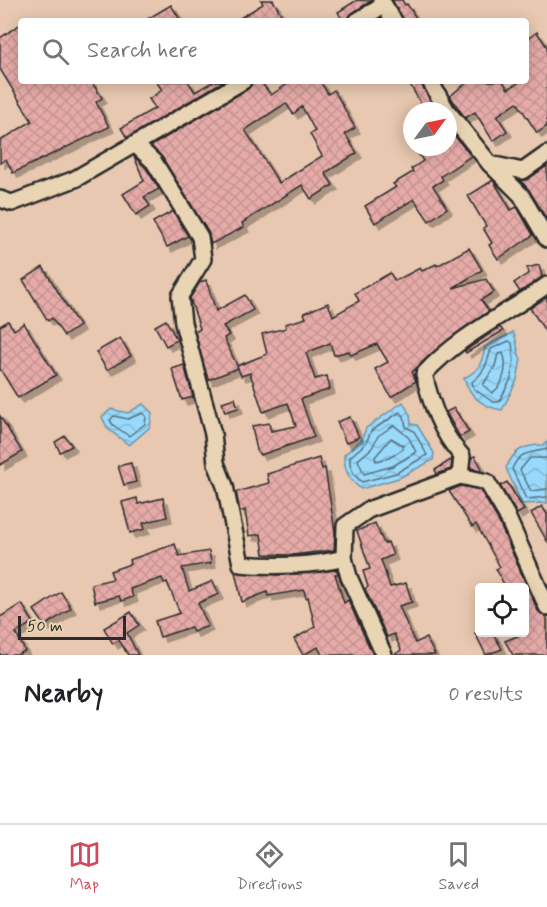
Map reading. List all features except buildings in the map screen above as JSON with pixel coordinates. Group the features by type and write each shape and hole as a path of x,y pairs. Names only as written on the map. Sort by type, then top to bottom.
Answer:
{"street":[{"path":"361,18 383,3 392,18"},
{"path":"0,199 12,203 75,179 238,84"},
{"path":"432,84 442,102"},
{"path":"457,123 490,164 521,195 547,239"},
{"path":"135,144 154,162 200,237 203,259 180,296 183,323 213,434 216,463 225,486 241,564 260,566 331,562 344,558"},
{"path":"490,164 523,171 547,154"},
{"path":"460,476 462,456 453,446 431,406 424,374 444,353 464,337 547,285"},
{"path":"384,655 349,578 344,558 345,526 368,510 460,476 487,482 506,514 547,607"}],"water":[{"path":"513,332 521,359 517,380 502,410 483,404 473,396 464,378 479,366 485,347"},
{"path":"403,402 410,415 411,424 417,425 434,453 433,460 399,478 361,489 348,474 344,455 362,439 366,428"},
{"path":"143,404 152,413 150,427 129,445 108,429 102,417 111,409 128,413"},
{"path":"547,442 547,503 522,504 506,468 512,457 520,450"}]}
